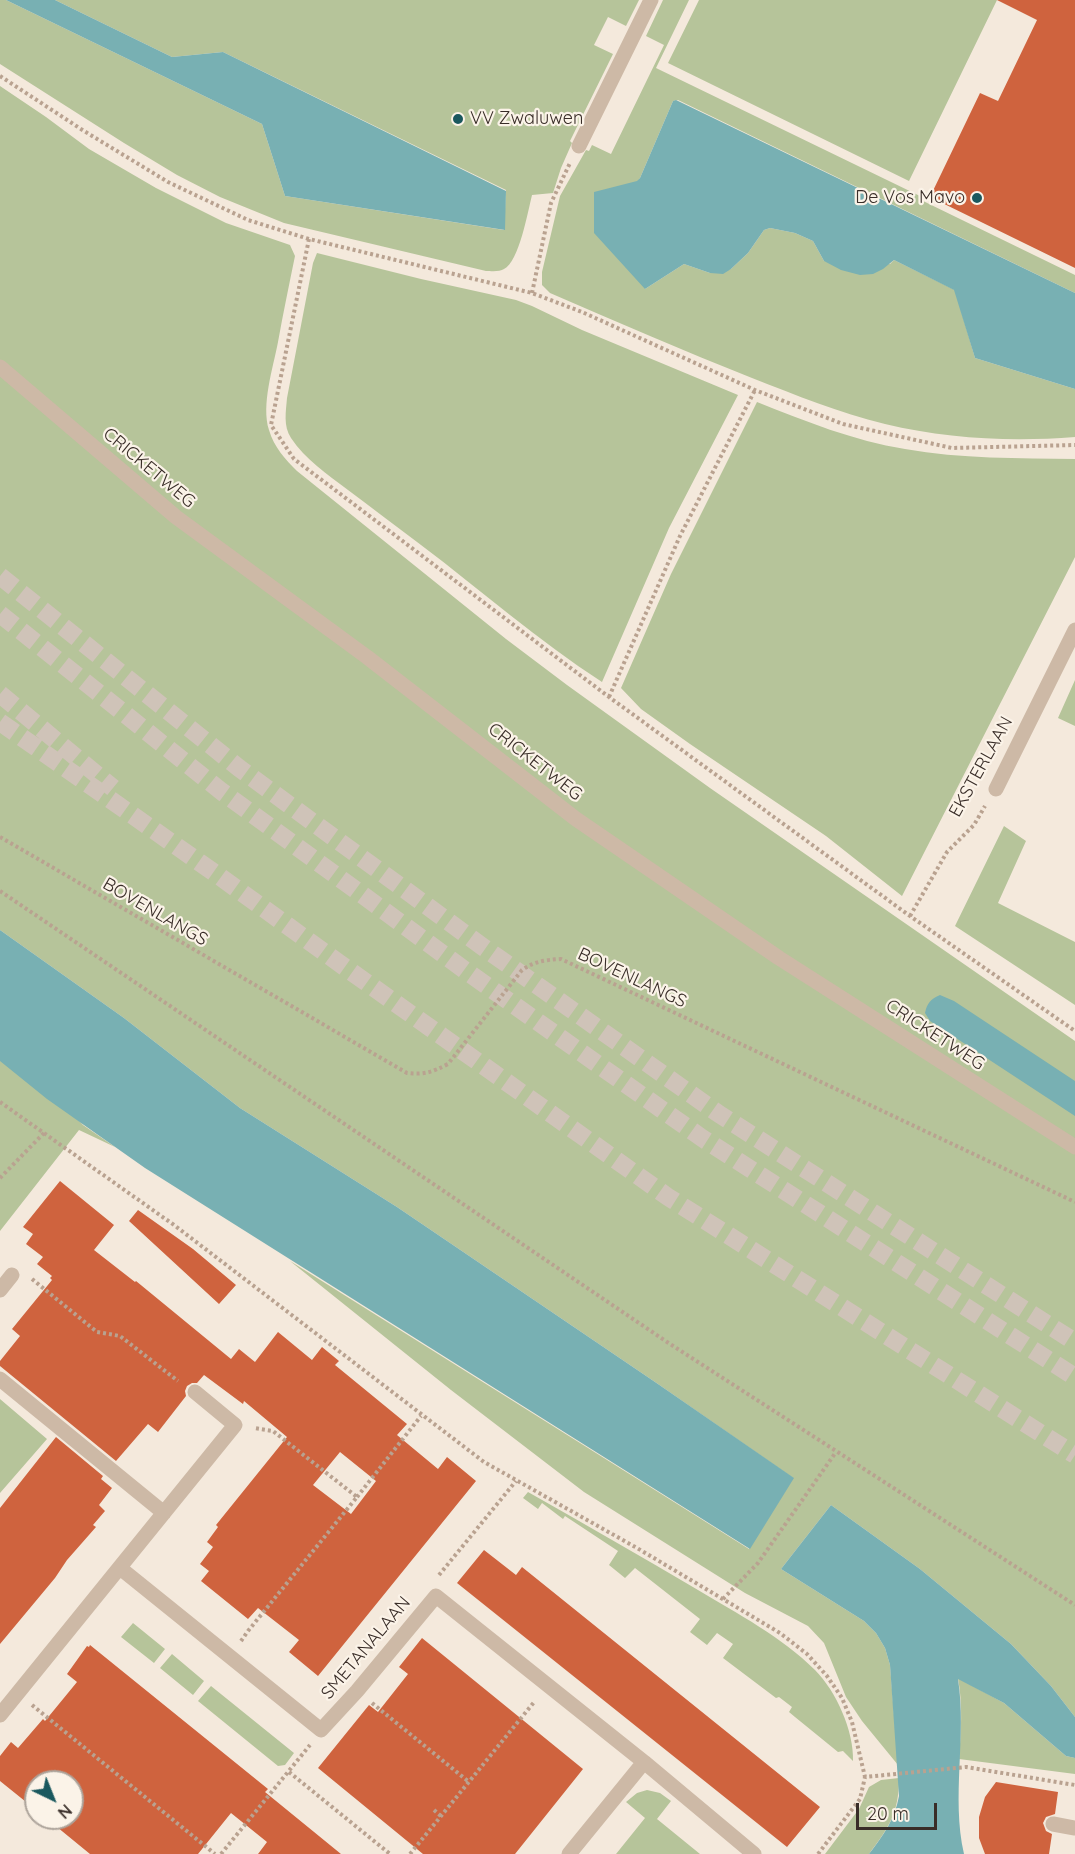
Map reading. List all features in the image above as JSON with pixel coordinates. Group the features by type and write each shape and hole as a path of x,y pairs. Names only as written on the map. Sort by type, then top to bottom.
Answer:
{"street":[{"path":"579,146 651,0"},
{"name":"CRICKETWEG","path":"0,367 176,517 367,657 576,819 779,958 1075,1147"},
{"name":"EKSTERLAAN","path":"996,789 1075,630"},
{"path":"0,1290 12,1275"},
{"path":"0,1379 164,1513"},
{"path":"0,1715 235,1425 195,1392"},
{"path":"120,1568 321,1730"},
{"name":"SMETANALAAN","path":"321,1730 357,1691 436,1596 644,1762 754,1854"},
{"path":"569,1854 644,1762"},
{"path":"1053,1824 1075,1828"}],"path":[{"path":"0,75 84,131 168,182 248,220 309,239 532,293 582,312 755,390 843,424 952,448 1075,445"},
{"path":"532,293 551,203 579,146"},
{"path":"309,239 271,425 294,459 609,697 910,916 1075,1031"},
{"path":"609,697 680,536 755,390"},
{"name":"EKSTERLAAN","path":"910,916 947,852 974,825 996,789"},
{"name":"BOVENLANGS","path":"0,837 407,1073 422,1075 448,1064 522,970 542,960 561,959 1075,1202"},
{"path":"0,891 670,1344 1075,1605"},
{"path":"0,1102 226,1264 421,1416 484,1462 723,1599 780,1633 807,1654 828,1676 842,1698 852,1722 865,1777 860,1799 818,1854"},
{"path":"0,1178 44,1133"},
{"path":"12,1275 18,1267 97,1332 120,1336 173,1379 195,1392"},
{"path":"231,1657 248,1630 421,1416"},
{"path":"235,1425 273,1431 357,1497"},
{"path":"723,1599 758,1563 836,1452"},
{"path":"436,1596 434,1580 516,1481"},
{"path":"410,1854 548,1685"},
{"path":"357,1691 469,1782"},
{"path":"18,1693 215,1854"},
{"path":"221,1854 321,1730"},
{"path":"865,1777 966,1767 1075,1785"},
{"path":"289,1772 390,1854"},
{"path":"434,1810 441,1816"}],"green space":[{"path":"0,0 6,0 262,124 285,196 504,230 506,190 223,52 172,57 55,0 639,0 626,26 608,17 594,45 613,54 570,141 572,143 553,193 532,195 514,257 500,271 486,271 284,223 220,197 177,175 0,64"},
{"path":"663,0 689,0 656,68 922,197 921,200 1075,275 1075,293 678,100 673,101 638,181 645,289 684,264 710,273 731,269 748,253 764,230 770,228 795,233 813,241 824,261 890,264 894,260 955,290 975,358 1075,389 1075,437 980,438 932,433 868,420 801,397 701,357 550,293 542,285 542,272 560,196 586,150 589,151 592,145 611,154 664,45 646,36"},
{"path":"699,0 997,0 909,181 668,63"},
{"path":"0,86 89,149 156,188 226,223 290,245 295,256 266,409 269,430 274,442 297,471 506,639 567,685 710,788 1075,1041 1075,1717 1051,1686 1011,1644 920,1569 831,1505 781,1569 864,1621 876,1633 885,1648 890,1665 898,1765 862,1721 846,1697 824,1643 808,1626 745,1593 584,1492 451,1390 290,1261 749,1549 793,1478 397,1207 240,1108 124,1018 0,930"},
{"path":"317,253 516,300 738,395 669,528 602,682 532,632 325,472 303,453 291,438 286,423 287,398 313,263"},
{"path":"757,402 848,436 905,449 969,456 1075,459 1075,557 902,896 826,836 641,709 621,688 671,574"},
{"path":"1075,680 1075,726 1058,718"},
{"path":"1004,826 1026,841 998,903 1075,942 1075,1005 955,926"},
{"path":"0,1036 83,1125 115,1147 79,1130 0,1231"},
{"path":"0,1399 47,1439 0,1493"},
{"path":"528,1492 744,1617 802,1658 823,1679 837,1700 847,1725 853,1749 853,1761 843,1751 838,1752 789,1712 792,1707 779,1697 776,1698 723,1658 733,1644 717,1633 707,1645 690,1632 700,1619 635,1568 625,1578 609,1565 618,1551 565,1516 563,1519 542,1503 538,1509 523,1498"},
{"path":"133,1623 165,1649 154,1663 121,1637"},
{"path":"172,1654 204,1681 193,1695 160,1668"},
{"path":"958,1678 1004,1703 1066,1756 1075,1758 1075,1774 959,1759 961,1708"},
{"path":"211,1686 294,1753 285,1765 278,1766 198,1701"},
{"path":"899,1778 899,1790 892,1819 869,1854 825,1854 859,1809 869,1787 881,1780"},
{"path":"647,1790 660,1793 671,1801 657,1819 700,1854 616,1854 645,1818 626,1802 637,1793"}],"water":[{"path":"6,0 55,0 172,57 223,52 506,191 505,230 285,196 262,124"},
{"path":"676,100 1075,293 1075,389 975,358 954,290 894,260 873,274 860,275 841,270 824,261 813,241 795,233 770,228 764,230 748,253 723,274 710,273 684,264 645,289 594,233 594,192 637,181 640,178 673,101"},
{"path":"0,930 124,1018 240,1108 397,1207 794,1478 750,1549 145,1168 47,1099 0,1061"},
{"path":"940,995 954,1001 1075,1081 1075,1116 930,1021 925,1013 927,1007"},
{"path":"831,1505 920,1569 1011,1644 1051,1686 1075,1717 1075,1758 1066,1756 1004,1703 958,1679 961,1723 959,1810 964,1854 869,1854 888,1827 899,1796 890,1665 885,1648 876,1633 864,1621 781,1569"}],"building":[{"path":"997,0 1075,0 1075,268 930,197 980,93 998,101 1037,20"},
{"path":"60,1181 114,1225 94,1250 136,1281 231,1359 239,1349 255,1362 278,1332 312,1360 322,1347 339,1361 335,1365 407,1424 397,1435 438,1469 447,1457 476,1481 318,1676 289,1652 299,1640 258,1608 248,1619 201,1581 209,1571 200,1564 213,1547 207,1542 218,1527 216,1525 287,1437 244,1401 243,1404 204,1375 197,1383 187,1386 186,1396 158,1432 148,1424 116,1461 0,1366 0,1361 20,1336 12,1329 52,1280 50,1278 52,1276 37,1264 43,1257 26,1244 33,1234 23,1227","holes":["340,1452 376,1481 351,1514 313,1485"]},
{"path":"138,1210 193,1249 236,1285 219,1304 129,1221"},
{"path":"56,1437 103,1476 101,1479 112,1488 99,1505 105,1511 93,1525 96,1527 0,1644 0,1508"},
{"path":"484,1550 516,1575 522,1567 820,1807 787,1847 457,1583"},
{"path":"422,1638 583,1769 515,1854 423,1854 318,1768 369,1705 378,1712 408,1674 399,1667"},
{"path":"90,1645 268,1789 265,1792 341,1854 258,1854 267,1842 231,1813 198,1854 90,1854 61,1830 84,1830 84,1770 24,1770 24,1800 0,1781 0,1756 11,1742 18,1748 43,1719 45,1721 77,1682 67,1674 87,1646"},
{"path":"996,1782 1058,1792 1055,1814 1046,1817 1043,1823 1046,1831 1052,1834 1049,1854 985,1854 979,1838 979,1817 985,1797"}],"tunnel":[{"path":"0,576 239,768 483,947 719,1114 1075,1342"},
{"path":"0,614 221,791 466,971 702,1138 1075,1377"},
{"path":"0,694 113,788"},
{"path":"0,722 668,1197 1075,1455"}],"place":[{"name":"VV Zwaluwen","path":"458,119"},
{"name":"De Vos Mavo","path":"977,198"}]}
